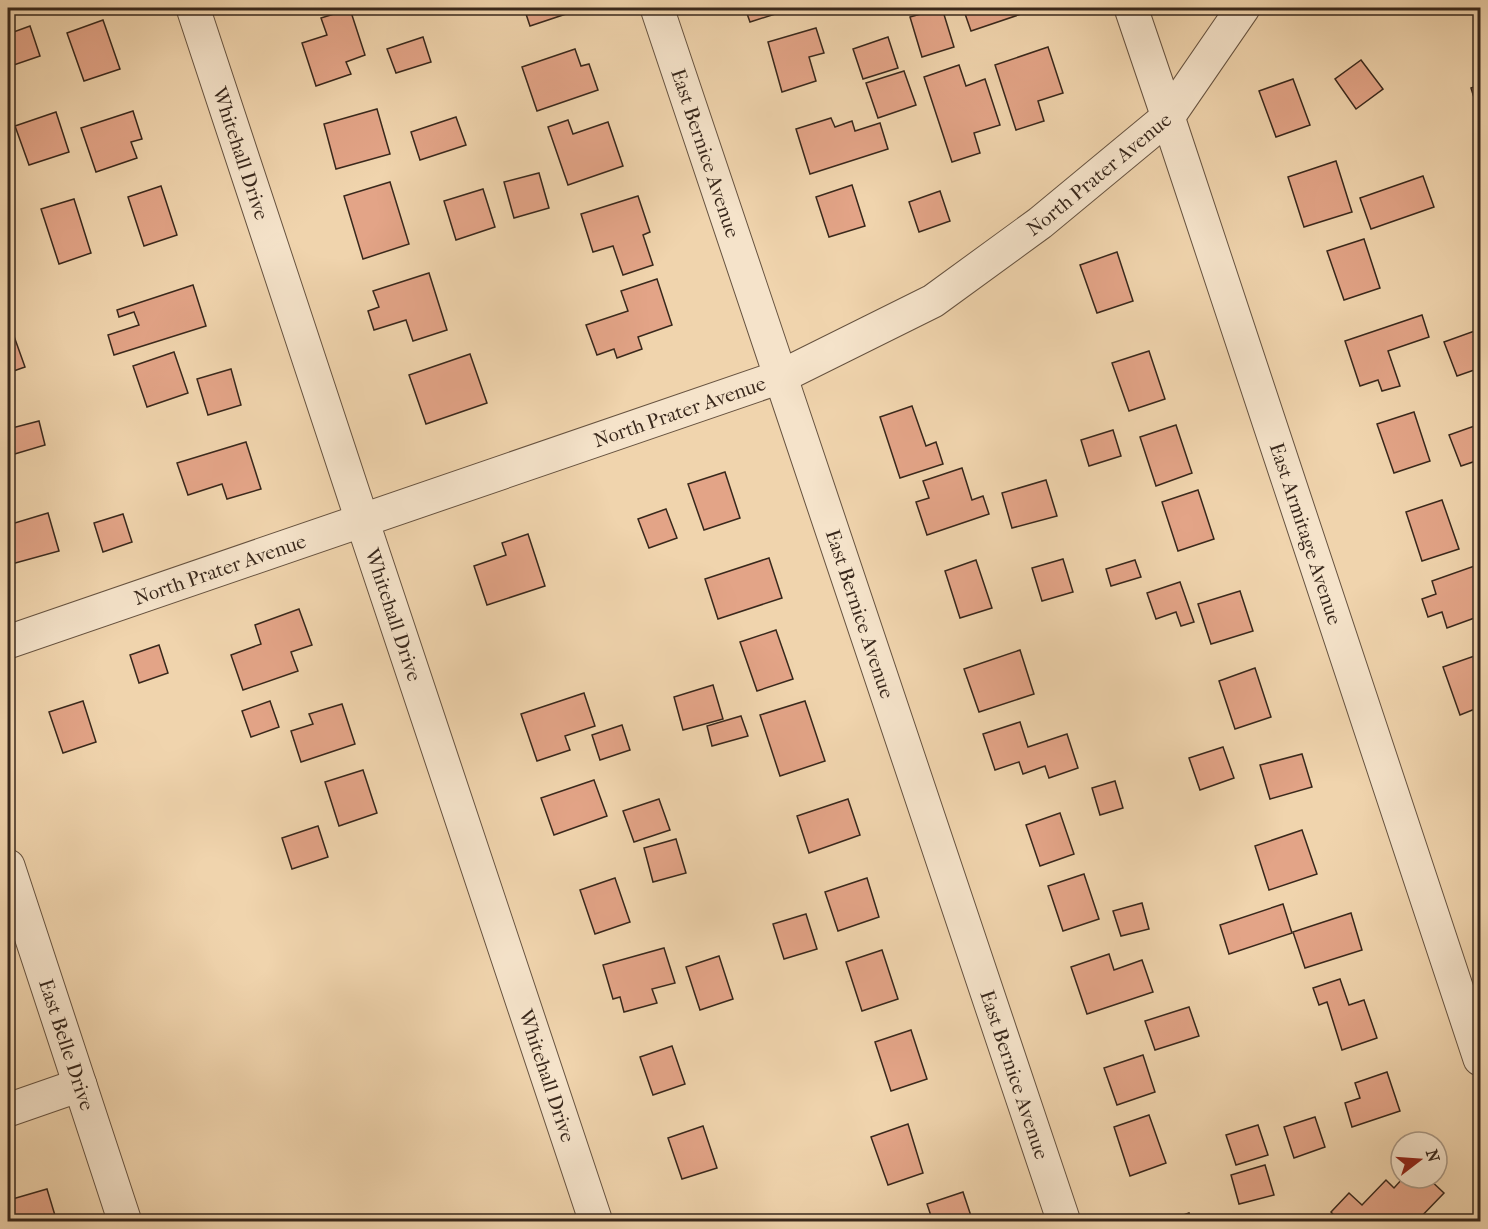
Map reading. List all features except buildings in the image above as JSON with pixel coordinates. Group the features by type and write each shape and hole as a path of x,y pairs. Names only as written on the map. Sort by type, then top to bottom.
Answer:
{"street":[{"name":"Whitehall Drive","path":"193,8 596,1221"},
{"name":"East Bernice Avenue","path":"657,8 1064,1221"},
{"name":"East Armitage Avenue","path":"1131,8 1480,1059"},
{"name":"North Prater Avenue","path":"8,642 780,377 933,300 1040,223 1168,117 1243,8"},
{"name":"East Belle Drive","path":"8,866 124,1221"},
{"path":"8,1110 80,1085"}]}
